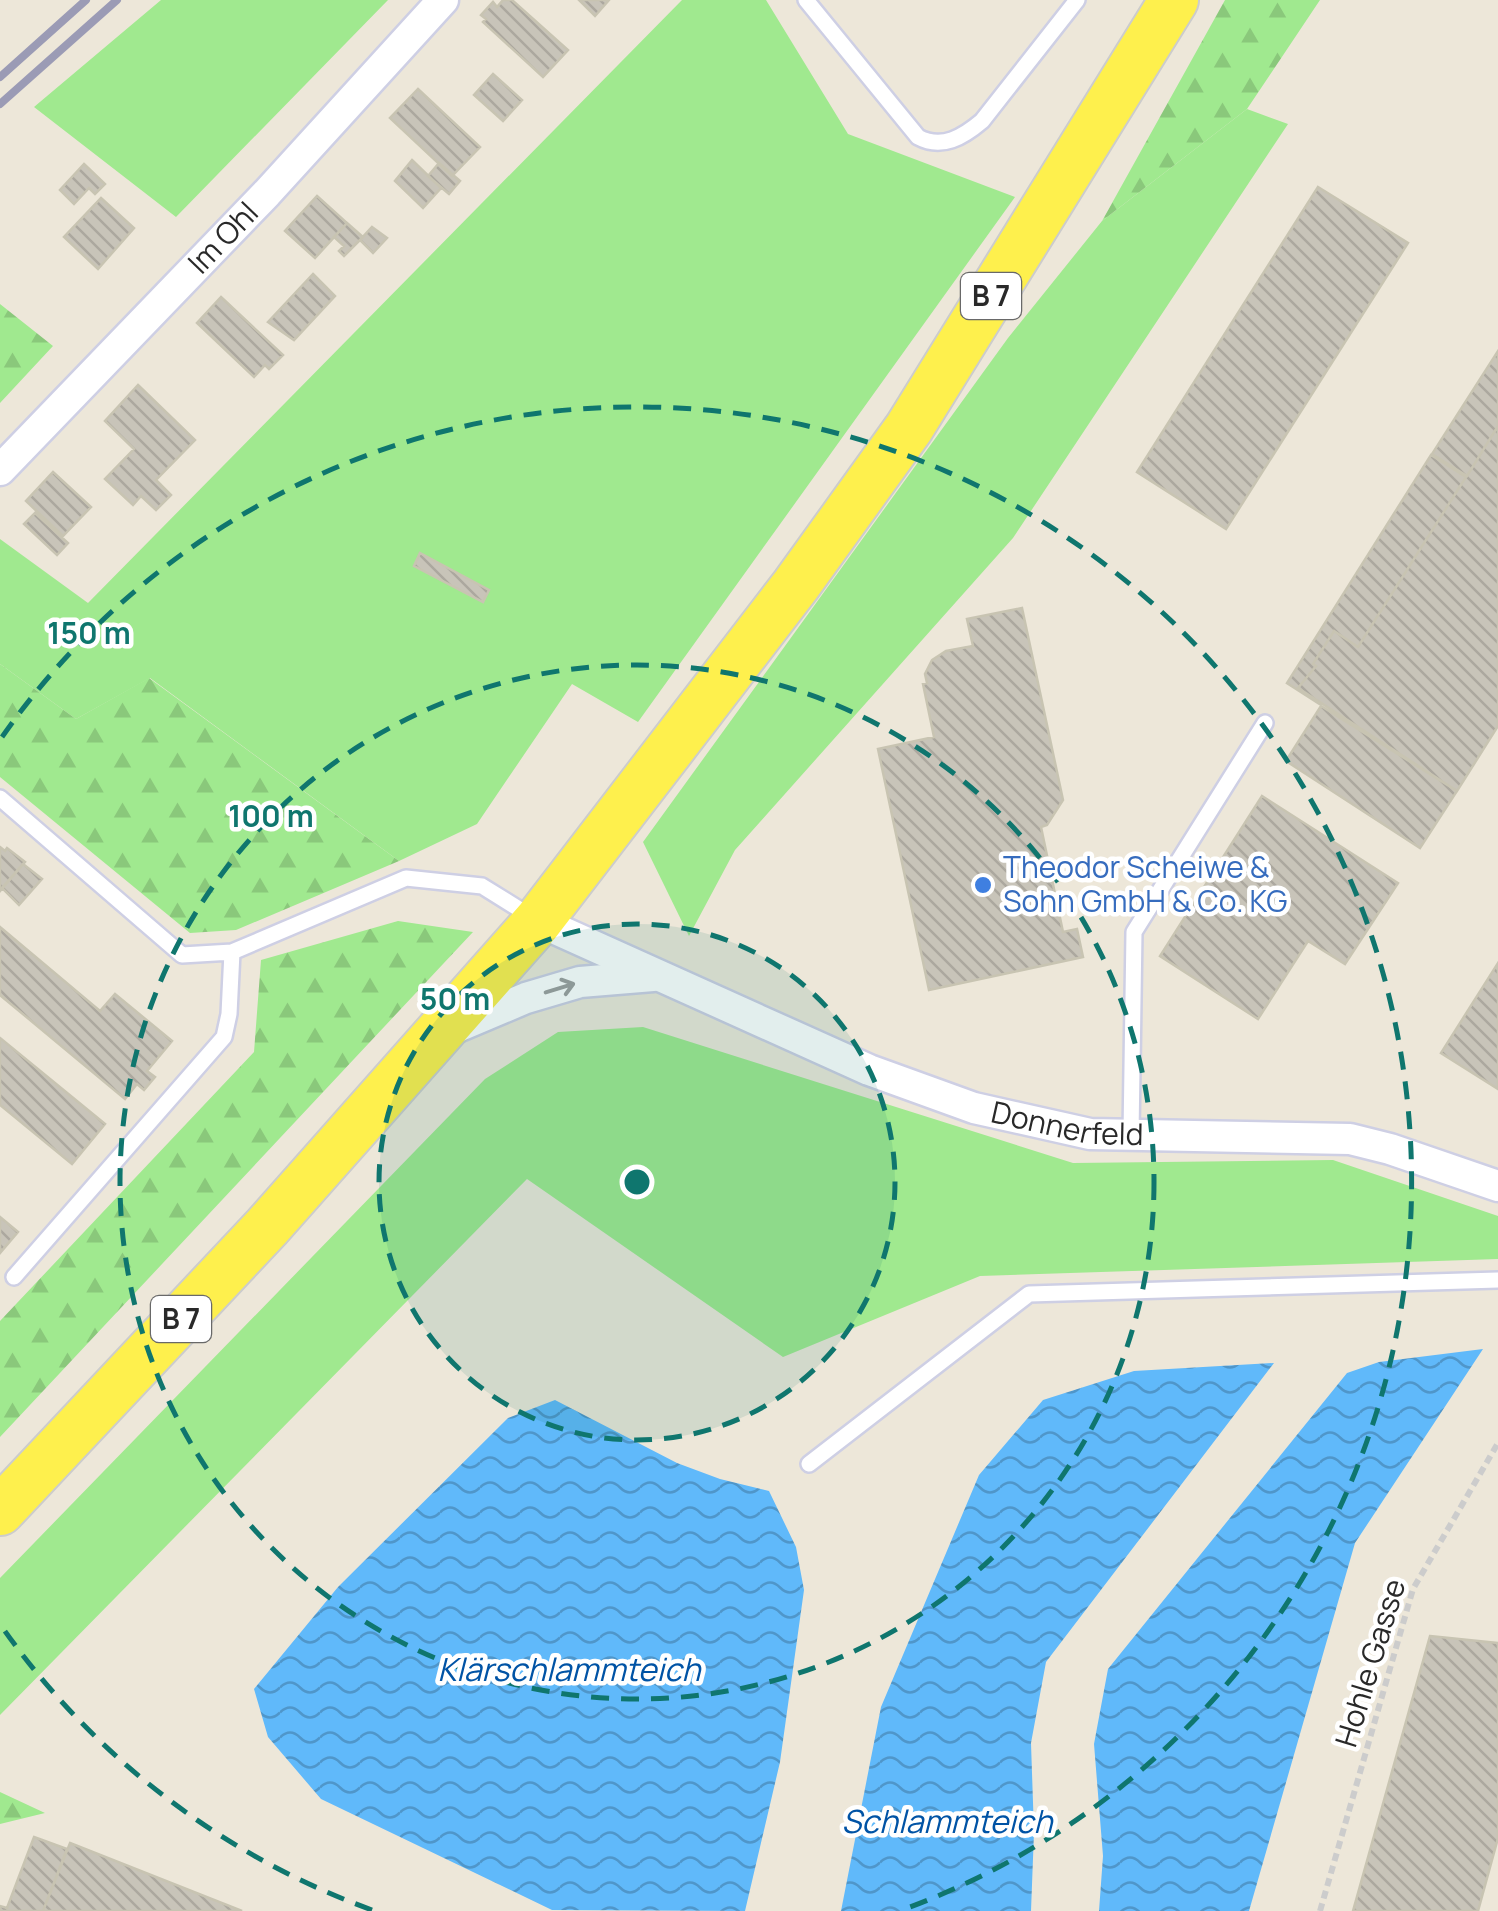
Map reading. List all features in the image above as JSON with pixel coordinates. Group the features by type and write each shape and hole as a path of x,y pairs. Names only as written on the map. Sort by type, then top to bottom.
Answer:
{"main road":[{"name":"B 7","path":"0,1512 267,1228 538,921 796,585 909,428 1174,0"}],"street":[{"name":"Im Ohl","path":"0,470 266,193 444,0"},
{"name":"Donnerfeld","path":"538,921 869,1070 974,1108 1090,1134 1350,1139 1498,1186"},
{"name":"Donnerfeld","path":"436,1036 526,998 580,982 658,976"}],"lane":[{"path":"806,0 909,128 926,142 942,143 956,139 982,121 1077,0"},
{"path":"1132,1135 1134,932 1265,723"},
{"path":"0,798 182,955 232,952 406,878 482,886 538,921"},
{"path":"14,1277 224,1037 232,952"},
{"path":"810,1464 1029,1294 1498,1280"}],"path":[{"name":"Hohle Gasse","path":"1320,1911 1413,1589 1498,1443"}],"green space":[{"path":"161,0 388,0 176,217 34,107"},
{"path":"682,0 766,0 848,134 1015,197 638,722 572,684 477,824 399,861 150,678 76,719 0,664 0,539 88,603"},
{"path":"1225,0 1320,0 1247,109 1102,221"},
{"path":"1247,109 1288,124 1013,538 735,850 689,936 643,842 1008,338 1102,221"},
{"path":"0,304 53,346 0,403"},
{"path":"0,664 76,719 149,678 399,861 236,930 190,933 0,777"},
{"path":"398,921 473,932 0,1437 0,1321 254,1052 261,960"},
{"path":"643,1027 1073,1163 1333,1160 1498,1216 1498,1259 980,1276 783,1357 527,1179 0,1715 0,1578 485,1079 558,1032"},
{"path":"0,1792 45,1813 0,1824"}],"water":[{"name":"Schlammteich","path":"1483,1349 1355,1543 1249,1911 1099,1911 1103,1856 1094,1744 1108,1669 1347,1373 1379,1362"},
{"name":"Schlammteich","path":"1274,1363 1046,1662 1031,1743 1031,1911 841,1911 881,1707 979,1475 1043,1400 1134,1371"},
{"name":"Klärschlammteich","path":"555,1400 677,1463 769,1491 796,1547 804,1590 780,1762 745,1911 552,1910 321,1799 268,1737 254,1689 338,1587 508,1418"}],"building":[{"path":"503,0 512,0 568,50 543,77 483,22 486,19 481,15 493,2 497,7"},
{"path":"579,0 609,0 595,16"},
{"path":"493,74 522,100 503,121 474,95"},
{"path":"418,89 480,147 452,176 390,118"},
{"path":"412,160 441,188 423,208 395,181"},
{"path":"439,163 460,181 449,194 428,176"},
{"path":"84,164 105,184 95,194 89,188 74,204 60,190"},
{"path":"1318,187 1408,243 1226,529 1137,472"},
{"path":"317,196 347,223 315,258 285,231"},
{"path":"101,198 134,228 98,269 64,237"},
{"path":"347,223 363,237 344,256 339,251 344,246 334,237"},
{"path":"372,227 387,238 373,253 360,240"},
{"path":"313,274 335,296 294,340 268,322"},
{"path":"221,297 283,355 254,377 197,323"},
{"path":"1498,351 1498,426 1467,476 1432,454"},
{"path":"138,385 195,440 156,480 171,495 156,510 141,496 133,505 105,479 134,449 105,421"},
{"path":"1498,426 1498,726 1457,791 1298,688 1316,666 1313,664 1334,631 1358,647 1466,477 1431,455 1467,476"},
{"path":"1431,455 1466,477 1358,647 1334,631 1313,664 1316,666 1298,688 1321,705 1287,683"},
{"path":"53,472 91,507 63,536 26,501"},
{"path":"35,513 68,543 57,555 24,524"},
{"path":"420,553 489,590 483,602 414,566"},
{"path":"1022,608 1063,800 1047,825 1041,827 1063,932 1077,929 1083,957 929,990 878,749 934,737 923,684 927,683 925,674 932,660 946,651 973,646 967,619"},
{"path":"1321,706 1457,791 1420,848 1286,761"},
{"path":"1262,796 1398,883 1345,964 1308,941 1258,1019 1160,956"},
{"path":"0,847 25,862 0,891"},
{"path":"23,864 42,879 19,905 2,888"},
{"path":"0,927 100,1011 115,994 172,1041 147,1071 155,1077 144,1090 137,1084 125,1099 0,995"},
{"path":"1498,963 1498,1089 1441,1053"},
{"path":"0,1038 105,1124 72,1164 0,1105"},
{"path":"0,1217 18,1232 0,1253"},
{"path":"1430,1636 1498,1643 1498,1838 1478,1911 1353,1911"},
{"path":"34,1837 67,1849 43,1911 0,1911 0,1906 7,1908"},
{"path":"70,1843 242,1911 43,1911"}],"railway":[{"path":"0,77 86,0"},
{"path":"0,104 117,0"}],"place":[{"name":"Theodor Scheiwe & Sohn GmbH & Co. KG","path":"983,885"}]}
